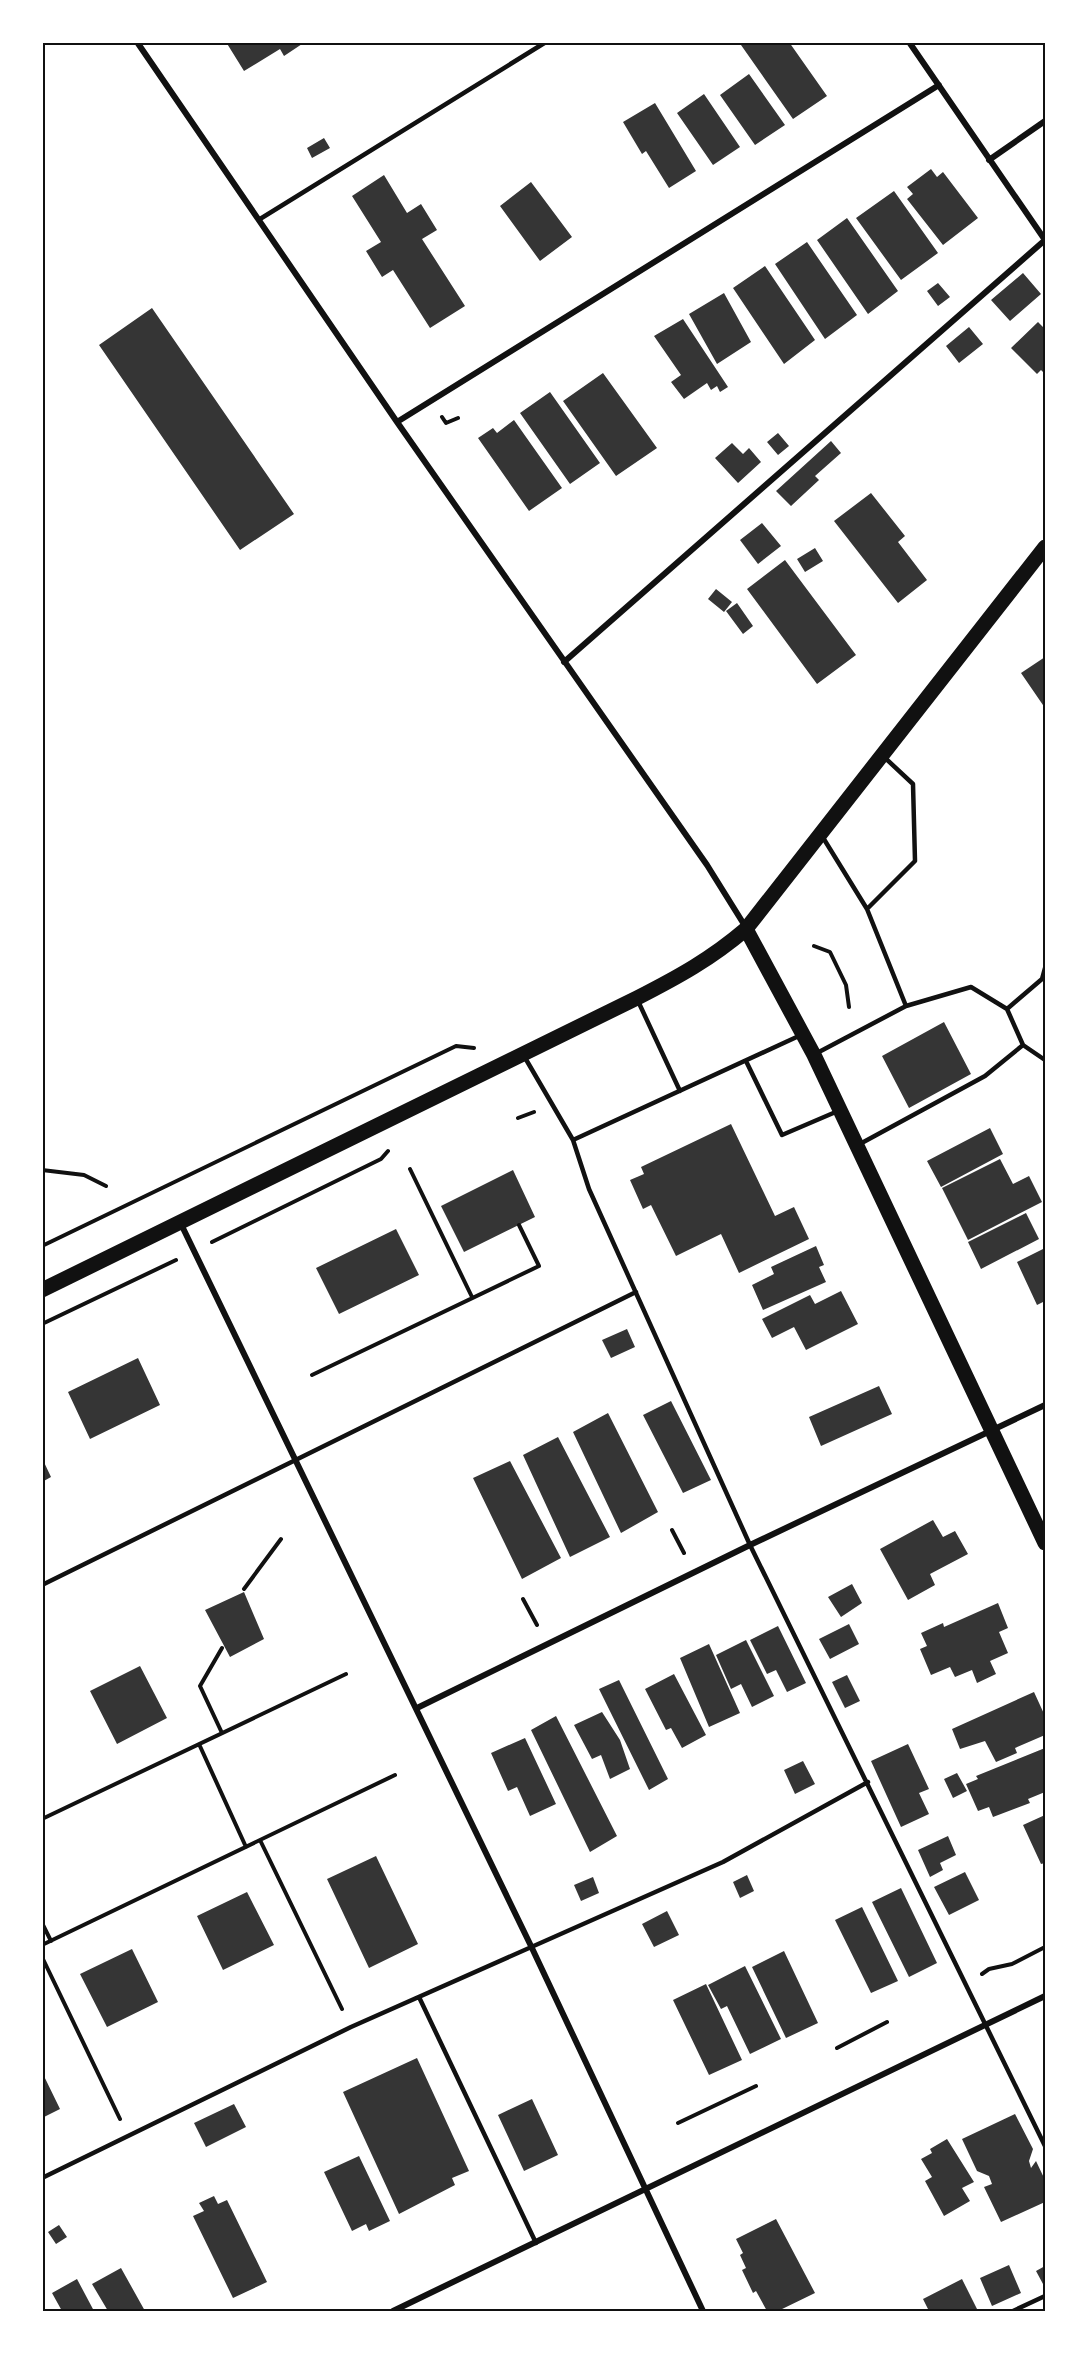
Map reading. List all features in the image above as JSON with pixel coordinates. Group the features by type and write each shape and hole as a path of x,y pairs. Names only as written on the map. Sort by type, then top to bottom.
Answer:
{"main road":[{"path":"42,1290 697,968 746,929 1045,547"},
{"path":"746,929 814,1055 1045,1542"}],"street":[{"path":"137,42 397,422 707,866 746,929"},
{"path":"564,662 1045,240 909,42"},
{"path":"397,422 939,85"},
{"path":"989,160 1045,121"},
{"path":"180,1223 417,1708 703,2311"},
{"path":"417,1708 750,1545 1045,1405"},
{"path":"393,2311 646,2191 1045,1996"}],"lane":[{"path":"260,219 546,42"},
{"path":"867,909 915,861 913,784 881,754"},
{"path":"821,833 867,909 906,1006"},
{"path":"1007,1009 1042,979 1045,968"},
{"path":"814,1055 906,1006 971,987 1007,1009 1023,1045 1045,1060"},
{"path":"637,998 680,1091"},
{"path":"573,1140 803,1034"},
{"path":"856,1147 985,1076 1023,1045"},
{"path":"522,1054 573,1140 589,1189 750,1545 1045,2146"},
{"path":"746,1061 782,1136 839,1110"},
{"path":"42,1585 636,1292"},
{"path":"42,2178 351,2027 723,1862 868,1782"},
{"path":"419,1997 536,2243"},
{"path":"1013,2311 1045,2295"}],"path":[{"path":"446,423 458,418"},
{"path":"814,946 830,951 846,985 849,1006"},
{"path":"42,1246 456,1046"},
{"path":"518,1118 535,1112"},
{"path":"252,1223 381,1159"},
{"path":"410,1169 472,1297"},
{"path":"42,1170 84,1175 106,1186"},
{"path":"312,1375 539,1266 519,1225"},
{"path":"42,1324 146,1274"},
{"path":"244,1589 281,1539"},
{"path":"524,1599 546,1645"},
{"path":"222,1648 200,1686 222,1733"},
{"path":"42,1819 345,1674"},
{"path":"198,1744 246,1847"},
{"path":"42,1945 395,1775"},
{"path":"260,1840 351,2027"},
{"path":"42,1923 51,1941"},
{"path":"976,1978 989,1969 1012,1964 1045,1947"},
{"path":"42,1957 128,2136"},
{"path":"837,2048 887,2022"},
{"path":"678,2123 756,2086"}],"building":[{"path":"226,42 305,42 284,56 280,49 244,71"},
{"path":"745,42 789,42 827,96 793,119 741,45"},
{"path":"749,74 785,125 755,145 720,95"},
{"path":"704,94 740,147 713,165 677,113"},
{"path":"655,103 696,171 669,188 646,151 642,154 623,122"},
{"path":"324,138 330,148 312,158 307,148"},
{"path":"931,169 937,177 943,172 978,218 943,245 907,199 913,194 907,187"},
{"path":"384,175 407,213 421,204 437,230 422,239 465,306 430,328 393,270 382,277 366,251 381,242 352,196"},
{"path":"531,182 572,237 540,261 500,206"},
{"path":"894,191 938,253 901,280 856,218"},
{"path":"847,218 898,291 868,314 817,240"},
{"path":"807,242 857,315 825,339 775,264"},
{"path":"765,266 815,340 784,364 733,288"},
{"path":"1023,273 1041,294 1010,321 991,300"},
{"path":"938,283 950,297 938,306 927,291"},
{"path":"724,293 751,342 717,364 689,314"},
{"path":"152,308 294,514 240,550 99,345"},
{"path":"683,319 728,387 720,392 717,386 711,390 707,383 684,399 671,382 681,375 654,336"},
{"path":"1038,322 1045,329 1045,374 1041,370 1037,374 1011,348"},
{"path":"969,327 983,344 959,363 946,346"},
{"path":"603,373 657,448 616,476 563,401"},
{"path":"550,392 600,463 570,484 520,413"},
{"path":"514,420 562,488 529,511 478,438 493,428 497,433"},
{"path":"778,433 789,446 778,455 767,442"},
{"path":"831,441 841,453 815,476 819,480 791,506 776,491"},
{"path":"732,443 743,454 749,448 761,462 738,483 715,458"},
{"path":"871,493 905,536 898,542 927,580 898,603 834,521"},
{"path":"762,523 781,546 758,564 740,540"},
{"path":"815,548 823,561 805,572 797,559"},
{"path":"785,560 856,655 817,684 747,589"},
{"path":"716,589 732,602 724,612 708,599"},
{"path":"737,603 753,626 743,634 726,611"},
{"path":"1045,657 1045,708 1021,673"},
{"path":"944,1022 971,1074 909,1108 882,1056"},
{"path":"731,1124 775,1216 794,1207 809,1239 739,1273 721,1234 676,1256 651,1205 643,1209 630,1180 644,1174 641,1167"},
{"path":"990,1128 1003,1154 941,1187 927,1161"},
{"path":"1000,1159 1013,1184 1029,1176 1042,1202 968,1240 942,1188"},
{"path":"513,1170 535,1217 464,1252 441,1206"},
{"path":"1026,1213 1039,1239 981,1269 968,1242"},
{"path":"396,1229 419,1275 339,1314 316,1268"},
{"path":"816,1246 824,1265 819,1267 826,1282 763,1310 752,1285 774,1274 771,1267"},
{"path":"1045,1248 1045,1301 1037,1305 1017,1262"},
{"path":"841,1291 858,1324 806,1350 794,1327 772,1338 762,1319 810,1295 815,1304"},
{"path":"627,1329 635,1347 611,1358 602,1340"},
{"path":"138,1358 160,1405 90,1439 68,1392"},
{"path":"879,1386 892,1414 821,1446 809,1417"},
{"path":"671,1401 711,1480 683,1493 643,1415"},
{"path":"608,1413 658,1512 621,1533 573,1432"},
{"path":"558,1437 610,1537 570,1557 523,1455"},
{"path":"42,1458 51,1477 42,1482"},
{"path":"510,1461 561,1558 522,1579 473,1478"},
{"path":"933,1520 943,1537 955,1531 968,1554 930,1574 935,1585 908,1600 880,1549"},
{"path":"852,1584 862,1603 841,1617 828,1597"},
{"path":"244,1592 264,1639 230,1657 205,1610"},
{"path":"998,1603 1008,1628 999,1632 1008,1653 990,1661 996,1674 977,1683 972,1670 955,1677 950,1667 931,1675 920,1649 927,1646 921,1633 943,1623 944,1627"},
{"path":"849,1624 859,1644 830,1659 819,1639"},
{"path":"778,1626 806,1683 787,1692 776,1670 767,1674 750,1640"},
{"path":"746,1640 774,1696 752,1707 741,1684 731,1689 716,1655"},
{"path":"709,1644 740,1713 709,1727 680,1658"},
{"path":"140,1666 167,1718 117,1744 90,1691"},
{"path":"674,1674 706,1735 682,1748 671,1728 666,1730 645,1689"},
{"path":"847,1675 860,1701 845,1708 832,1682"},
{"path":"619,1680 668,1779 649,1790 599,1689"},
{"path":"1034,1692 1045,1716 1045,1735 1015,1748 1017,1753 996,1762 985,1741 960,1749 952,1729"},
{"path":"602,1712 620,1740 630,1769 610,1779 601,1755 592,1759 574,1725"},
{"path":"556,1716 617,1836 590,1852 531,1730"},
{"path":"525,1738 556,1804 530,1816 517,1787 508,1791 491,1753"},
{"path":"908,1744 929,1789 919,1793 929,1814 901,1827 871,1761"},
{"path":"1045,1748 1045,1792 1028,1799 1030,1803 993,1817 989,1807 978,1811 966,1784 978,1779 976,1776"},
{"path":"803,1761 815,1784 795,1794 784,1770"},
{"path":"957,1773 967,1791 953,1798 944,1779"},
{"path":"1045,1815 1045,1863 1041,1864 1023,1825"},
{"path":"948,1836 956,1855 940,1863 943,1870 930,1877 918,1850"},
{"path":"376,1856 418,1944 369,1968 327,1879"},
{"path":"965,1872 979,1900 949,1915 934,1887"},
{"path":"747,1875 754,1891 740,1898 733,1882"},
{"path":"593,1877 599,1893 581,1901 574,1885"},
{"path":"901,1888 937,1963 909,1977 872,1902"},
{"path":"247,1892 274,1945 223,1970 197,1916"},
{"path":"862,1907 898,1981 871,1993 835,1920"},
{"path":"667,1911 679,1935 654,1947 642,1924"},
{"path":"132,1949 158,2002 107,2027 80,1974"},
{"path":"784,1951 818,2023 786,2038 752,1967"},
{"path":"745,1966 781,2039 750,2054 727,2006 721,2009 708,1985"},
{"path":"706,1984 742,2060 709,2075 673,2000"},
{"path":"417,2058 469,2171 452,2178 455,2185 399,2214 343,2092"},
{"path":"42,2072 60,2109 42,2118"},
{"path":"532,2099 558,2155 524,2171 498,2115"},
{"path":"234,2104 246,2127 206,2147 194,2123"},
{"path":"1015,2114 1033,2149 1029,2161 1031,2168 1036,2161 1045,2180 1045,2202 1001,2222 984,2187 992,2184 989,2176 977,2171 962,2139"},
{"path":"947,2139 974,2182 962,2188 970,2201 944,2216 925,2181 932,2177 921,2159 932,2153 930,2149"},
{"path":"359,2156 390,2221 369,2231 366,2224 352,2231 324,2172"},
{"path":"214,2196 218,2204 227,2200 267,2282 233,2298 193,2216 204,2211 199,2203"},
{"path":"776,2219 815,2293 778,2311 767,2311 756,2291 753,2293 742,2270 746,2268 740,2255 743,2253 736,2239"},
{"path":"59,2225 67,2237 56,2244 48,2232"},
{"path":"1009,2265 1021,2293 992,2306 980,2278"},
{"path":"1045,2266 1045,2283 1043,2284 1036,2271"},
{"path":"121,2268 145,2311 108,2311 92,2284"},
{"path":"77,2279 94,2311 62,2311 52,2293"},
{"path":"962,2279 978,2311 929,2311 923,2299"}]}
